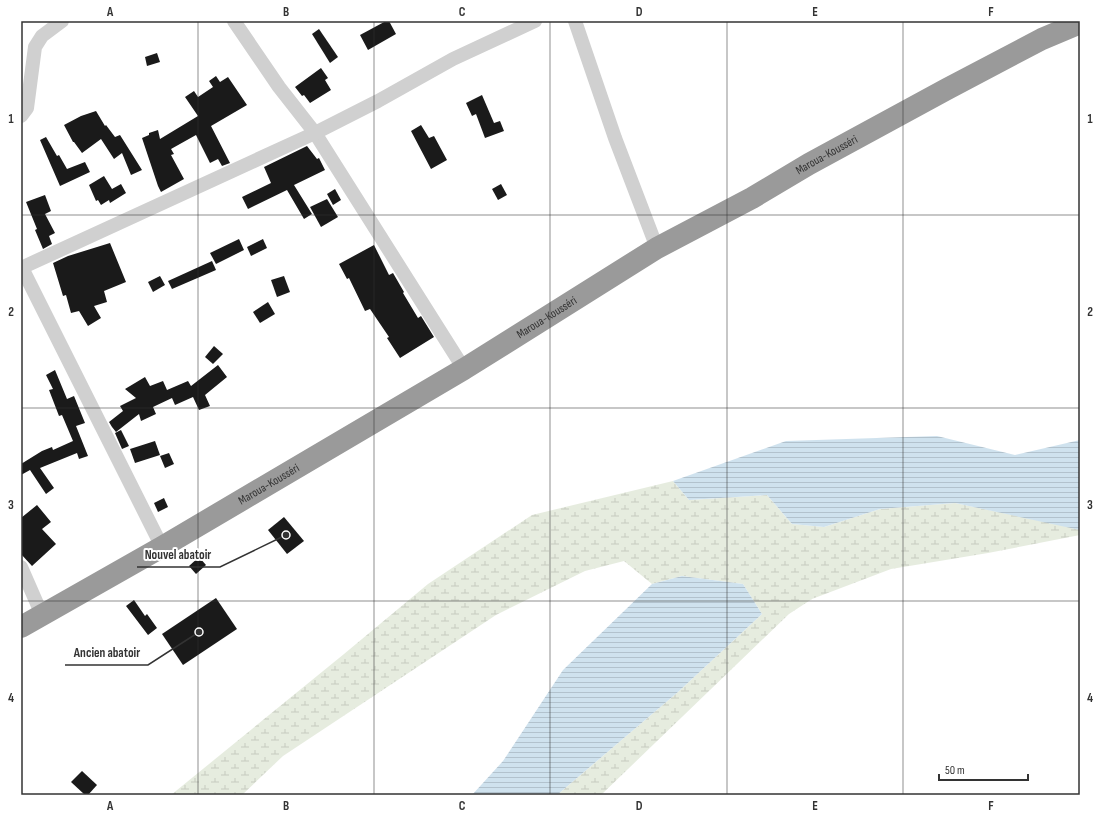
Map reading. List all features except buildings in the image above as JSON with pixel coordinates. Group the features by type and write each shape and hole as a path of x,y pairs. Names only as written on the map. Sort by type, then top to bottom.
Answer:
{"highway":[{"name":"Maroua-Kousséri","path":"21,626 162,547 464,368 657,248 752,198 809,164 947,89 1042,39 1080,23"}],"street":[{"path":"21,116 26,108 35,47 42,36 62,21"},
{"path":"234,21 279,87 315,133 464,368"},
{"path":"162,547 22,268 315,133 378,101 453,59 535,21"},
{"path":"575,21 615,138 657,248"},
{"path":"21,567 42,614"}],"green space":[{"path":"673,481 689,500 767,495 792,524 824,527 880,509 955,503 1080,529 1080,535 988,553 891,569 812,599 789,614 601,795 557,795 678,692 762,614 743,584 682,576 652,584 624,561 585,571 496,615 283,756 242,795 171,795 428,584 532,515"}],"water":[{"path":"937,436 1015,455 1080,440 1080,530 955,503 880,509 824,527 792,524 767,495 689,500 673,481 786,441"},
{"path":"682,576 743,584 762,614 678,692 557,795 472,795 503,761 563,670 652,584"}],"place":[{"name":"Nouvel abatoir","path":"286,535"},
{"name":"Ancien abatoir","path":"199,632"}]}
